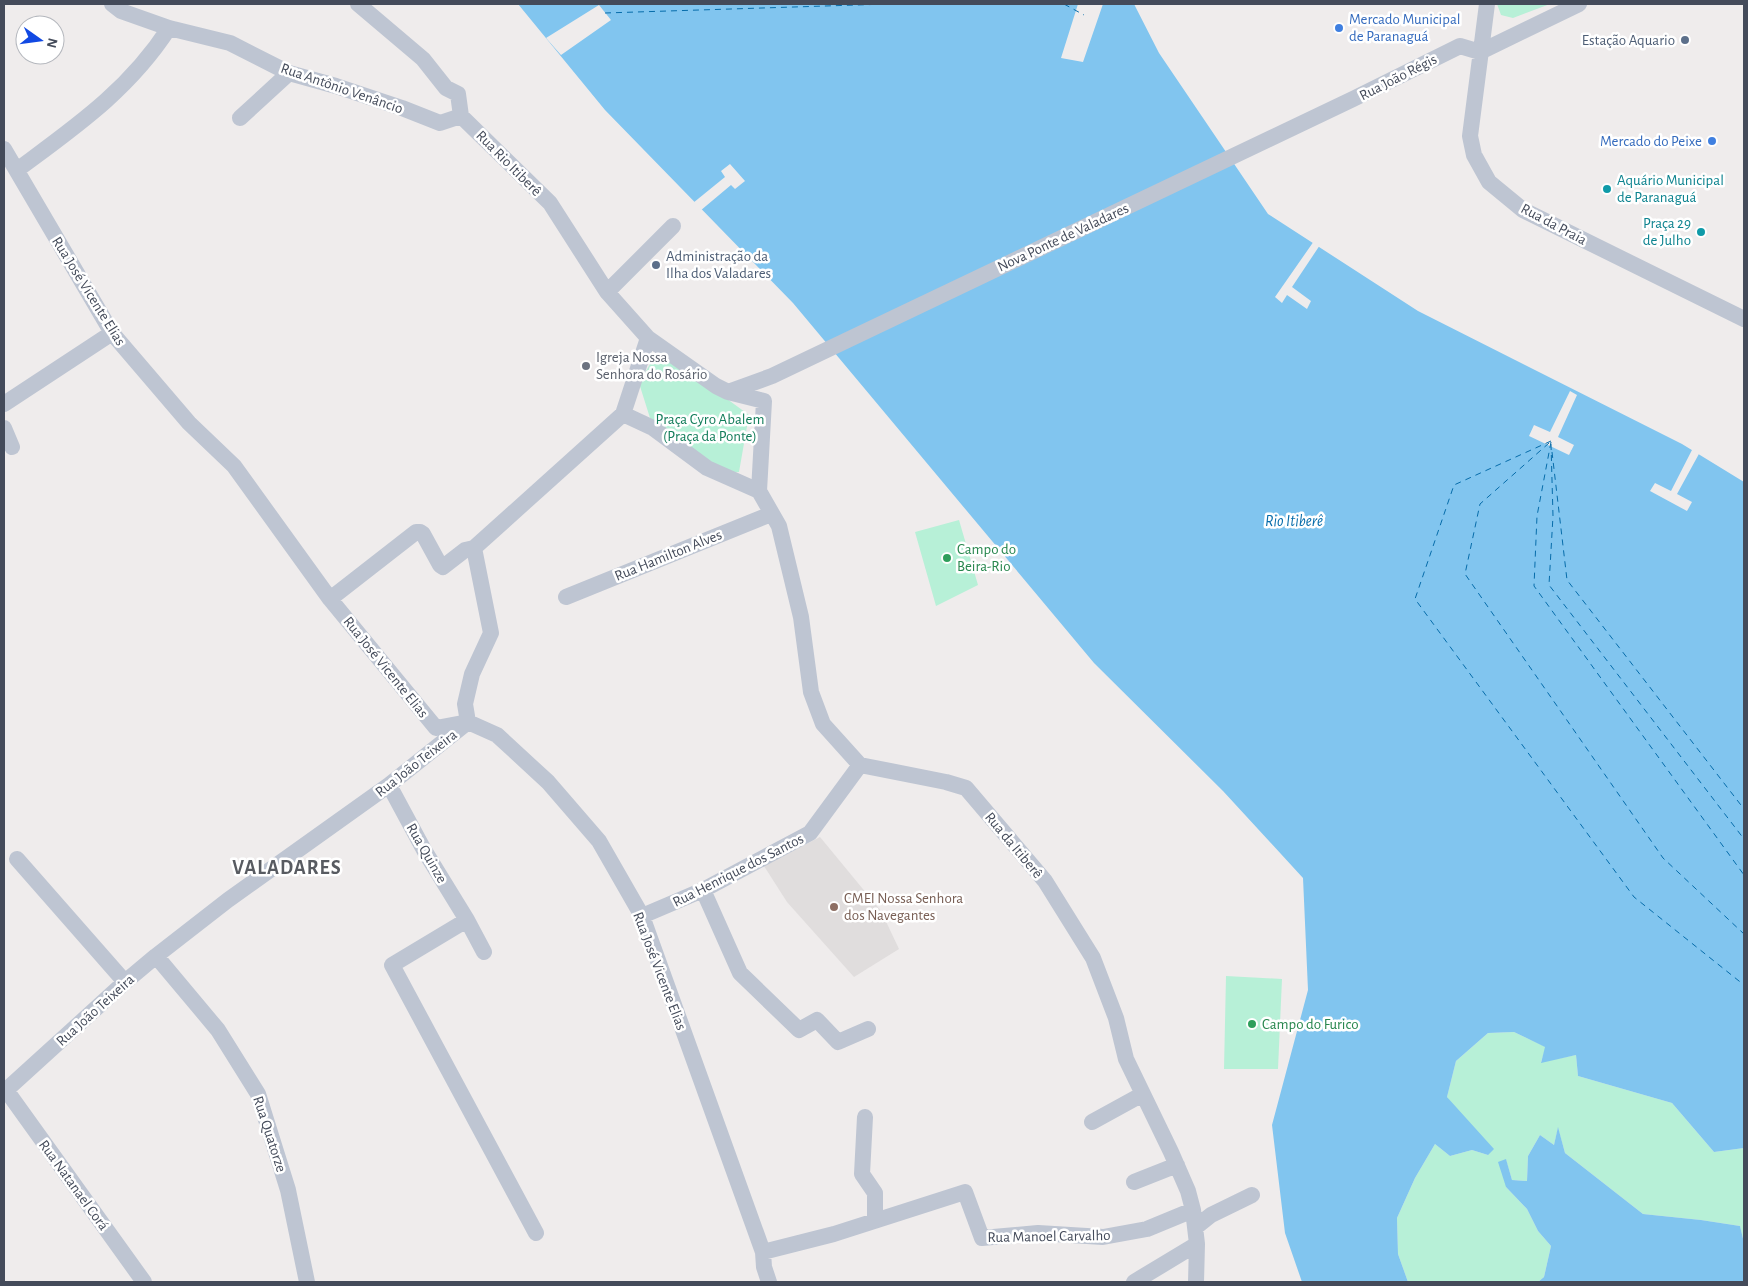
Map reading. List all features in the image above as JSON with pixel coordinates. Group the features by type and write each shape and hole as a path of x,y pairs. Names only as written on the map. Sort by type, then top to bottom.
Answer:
{"street":[{"name":"Rua Antônio Venâncio","path":"112,4 121,11 169,28 230,44 289,73 336,86 440,123 461,116"},
{"path":"358,4 423,59 446,88 458,94 461,116"},
{"name":"Rua da Praia","path":"1487,4 1470,136 1474,155 1489,182 1522,210 1744,319"},
{"path":"1480,52 1579,4"},
{"path":"17,170 89,117 138,70 169,28"},
{"name":"Rua João Régis","path":"1353,99 1460,46 1480,52"},
{"path":"240,118 289,73"},
{"name":"Nova Ponte de Valadares","path":"728,392 772,376 1353,99"},
{"name":"Rua Rio Itiberê","path":"461,116 550,203 607,292 648,338 716,386 728,392 764,401 759,490"},
{"name":"Rua José Vicente Elias","path":"4,149 112,333 189,423 234,466 330,599 436,728 468,722 497,736 548,782 599,841 642,916 762,1252 764,1268 769,1282"},
{"path":"607,292 674,226"},
{"path":"4,404 112,333"},
{"path":"330,599 416,532 423,534 440,566 443,567 466,550 474,548 623,414 648,338"},
{"path":"623,414 653,428 707,468 759,490 779,526 801,617 811,692 823,724 860,765"},
{"path":"4,428 12,447"},
{"name":"Rua Hamilton Alves","path":"566,597 771,514"},
{"name":"Rua João Teixeira","path":"4,1090 156,956 228,900 389,785 468,722 465,704 472,674 491,633 474,548"},
{"name":"Rua Henrique dos Santos","path":"642,916 703,890 810,833 860,765"},
{"name":"Rua da Itiberê","path":"860,765 946,782 966,788 1045,881 1093,958 1116,1018 1126,1059 1188,1190 1196,1227 1196,1282"},
{"name":"Rua Quinze","path":"389,785 424,850 467,920 484,952"},
{"path":"17,859 125,982"},
{"path":"703,890 740,973 799,1030 817,1020 838,1042 868,1029"},
{"path":"467,920 392,965 536,1233"},
{"name":"Rua Quatorze","path":"156,956 218,1030 258,1094 288,1190 307,1282"},
{"name":"Rua Natanael Corá","path":"4,1090 144,1282"},
{"path":"1092,1122 1143,1094"},
{"path":"864,1117 862,1174 875,1193 875,1220"},
{"path":"1134,1182 1177,1165"},
{"name":"Rua Manoel Carvalho","path":"762,1252 834,1234 965,1192 982,1238 1038,1233 1103,1237 1147,1229 1193,1210"},
{"path":"1196,1227 1211,1215 1252,1195"},
{"path":"1134,1282 1197,1244"}],"shaded area":[{"name":"CMEI Nossa Senhora dos Navegantes","path":"820,837 881,911 899,949 854,977 787,902 764,866"}],"green space":[{"path":"1497,4 1550,4 1513,18 1501,15"},
{"name":"Praça Cyro Abalem (Praça da Ponte)","path":"656,354 682,366 749,415 739,472 724,473 650,418 639,383"},
{"name":"Campo do Beira-Rio","path":"959,520 978,585 936,606 915,532"},
{"name":"Campo do Furico","path":"1226,976 1282,979 1278,1069 1224,1069"},
{"path":"1514,1032 1546,1047 1541,1062 1576,1055 1578,1076 1672,1103 1714,1152 1744,1148 1744,1243 1740,1226 1643,1214 1565,1153 1558,1128 1554,1145 1540,1135 1528,1156 1527,1181 1512,1180 1506,1160 1506,1187 1527,1209 1538,1231 1551,1246 1544,1277 1538,1282 1408,1282 1398,1254 1397,1218 1415,1178 1435,1144 1450,1156 1472,1150 1488,1155 1447,1097 1456,1061 1488,1033"}],"water":[{"name":"Rio Itiberê","path":"518,4 1134,4 1159,53 1268,214 1418,311 1682,444 1744,482 1744,1148 1714,1152 1672,1103 1578,1076 1576,1055 1541,1063 1545,1047 1514,1032 1488,1033 1456,1061 1447,1097 1494,1149 1488,1155 1472,1150 1450,1156 1435,1144 1415,1178 1397,1218 1398,1254 1408,1282 1302,1282 1285,1233 1272,1125 1308,990 1303,878 1223,791 1094,663 793,303 605,110"},
{"path":"1558,1127 1565,1153 1643,1214 1740,1226 1744,1243 1744,1282 1538,1282 1544,1277 1551,1246 1538,1231 1527,1209 1506,1187 1498,1162 1506,1159 1512,1180 1527,1181 1528,1156 1540,1135 1554,1145"}],"pier":[{"path":"1078,4 1103,4 1083,62 1061,58"},
{"path":"599,5 611,20 561,55 546,38"},
{"path":"730,164 745,181 735,189 731,185 700,211 693,203 725,177 721,171"},
{"path":"1314,241 1320,245 1292,287 1311,301 1307,309 1287,295 1282,303 1275,297"},
{"path":"1570,391 1577,395 1558,437 1574,445 1569,455 1529,436 1534,425 1550,432"},
{"path":"1693,448 1700,452 1677,494 1692,502 1687,511 1650,491 1655,483 1671,491"}],"ferry route":[{"path":"605,13 888,4"},
{"path":"1064,4 1084,15"},
{"path":"1551,441 1454,485 1415,599 1634,897 1744,985"},
{"path":"1551,442 1537,516 1534,586 1744,875"},
{"path":"1549,443 1480,504 1465,574 1663,858 1744,934"},
{"path":"1551,444 1553,516 1549,585 1744,839"},
{"path":"1552,452 1567,580 1744,809"}],"place":[{"name":"Mercado Municipal de Paranaguá","path":"1339,28"},
{"name":"Estação Aquario","path":"1685,40"},
{"name":"Mercado do Peixe","path":"1712,141"},
{"name":"Aquário Municipal de Paranaguá","path":"1607,189"},
{"name":"Praça 29 de Julho","path":"1701,232"},
{"name":"Administração da Ilha dos Valadares","path":"656,265"},
{"name":"Igreja Nossa Senhora do Rosário","path":"586,366"},
{"name":"Campo do Beira-Rio","path":"947,558"},
{"name":"CMEI Nossa Senhora dos Navegantes","path":"834,907"},
{"name":"Campo do Furico","path":"1252,1024"}],"district":[{"name":"VALADARES","path":"287,867"}]}
